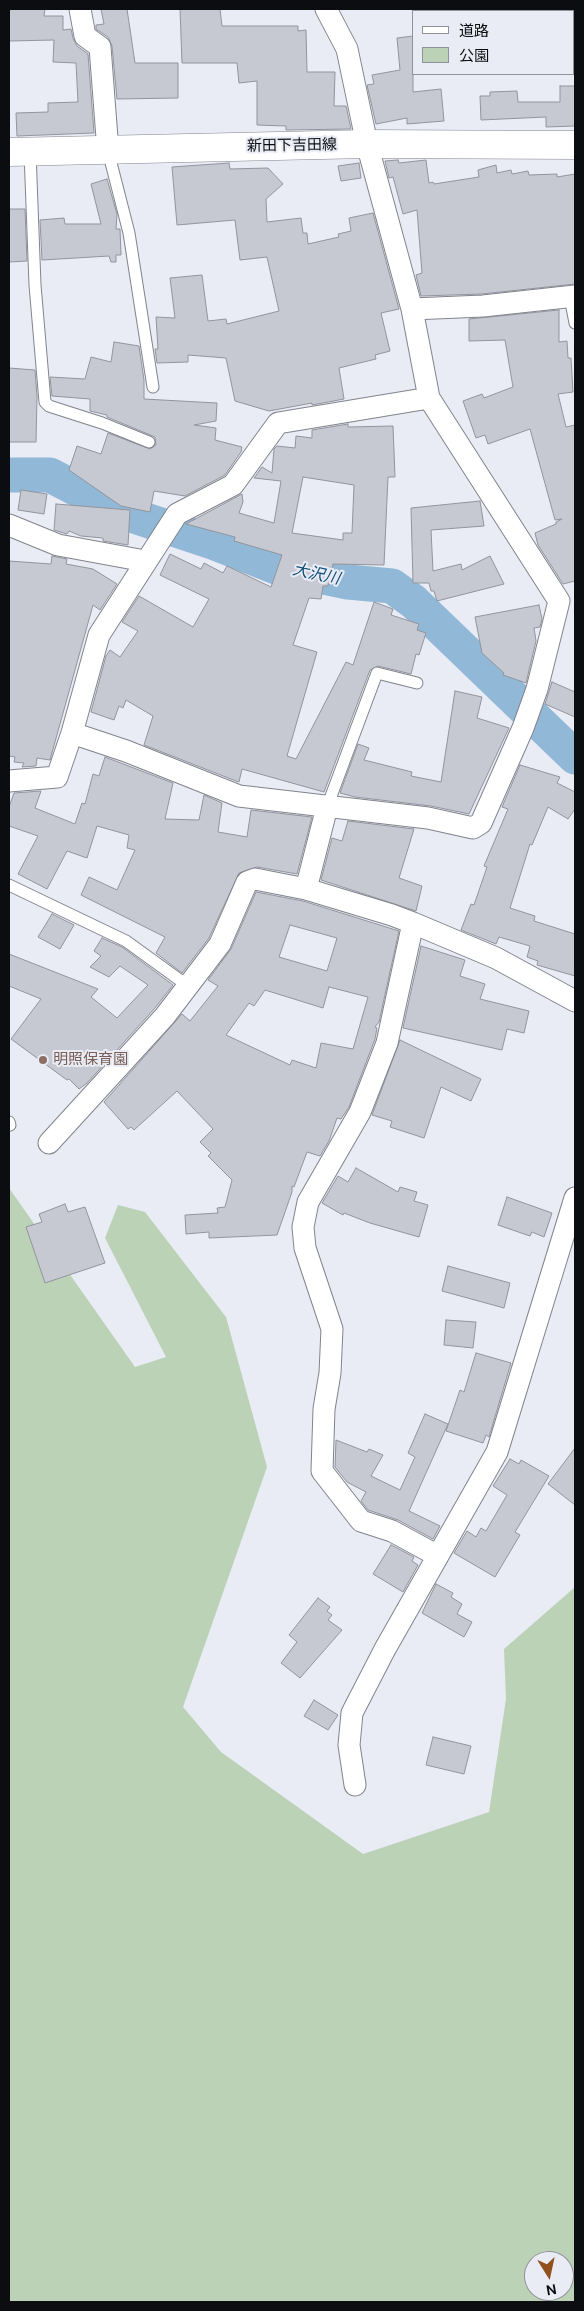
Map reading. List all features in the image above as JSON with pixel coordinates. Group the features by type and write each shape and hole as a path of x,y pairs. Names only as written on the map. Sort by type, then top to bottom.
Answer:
{"main road":[{"name":"新田下吉田線","path":"19,152 367,144 575,145"}],"street":[{"path":"80,9 85,36 100,48 108,150"},
{"path":"72,733 238,796 428,818 473,828 481,823 523,728 537,689 567,598 429,398 412,309 367,144 347,49 326,9"},
{"path":"412,309 483,306 573,296"},
{"path":"9,780 57,777 72,733 99,635 150,553 177,514 233,485 278,423 429,398"},
{"path":"9,525 58,545 150,553"},
{"path":"306,889 327,807"},
{"path":"49,1143 165,1016 220,944 247,882 255,879 306,889 392,914 496,958 575,1000"},
{"path":"413,923 384,1052 360,1112 308,1202 302,1227 305,1248 332,1328 330,1374 324,1409 322,1471 360,1521 392,1530 438,1556"},
{"path":"354,1785 348,1745 352,1713 367,1681 497,1452 575,1198"}],"lane":[{"path":"108,150 129,233 153,387"},
{"path":"19,152 35,285 45,402 49,406 102,423 149,442"},
{"path":"573,296 575,323"},
{"path":"327,807 377,673 416,683"},
{"path":"9,884 126,941 188,986"}],"green space":[{"path":"9,1188 135,1367 166,1357 105,1238 118,1205 145,1212 226,1317 267,1467 183,1707 221,1752 363,1854 489,1812 506,1699 504,1649 575,1587 575,2302 9,2302"}],"building":[{"path":"9,9 45,9 44,16 63,16 63,30 71,29 77,46 88,54 94,133 17,136 16,113 48,112 48,103 78,102 76,63 53,62 54,40 9,41"},
{"path":"101,9 127,9 135,63 178,63 178,98 117,99 112,46 108,37 96,29 96,25 104,24"},
{"path":"180,9 220,9 222,26 298,26 298,31 306,30 307,72 335,72 334,106 346,106 351,129 286,130 286,126 257,125 257,81 239,83 237,63 182,63"},
{"path":"412,36 413,92 441,89 444,121 407,124 407,118 376,124 367,85 374,84 372,75 400,70 397,38"},
{"path":"560,86 575,86 575,126 546,127 546,117 481,120 480,96 490,96 490,92 517,91 518,102 560,102"},
{"path":"398,160 399,163 426,160 429,183 433,182 434,184 479,177 478,170 496,165 497,173 511,170 512,174 528,171 529,175 557,174 557,177 575,174 575,284 482,294 421,296 416,275 422,273 417,210 403,214 393,177 389,178 385,161"},
{"path":"229,163 230,169 268,168 283,184 266,199 267,222 301,218 303,233 307,233 308,244 339,237 338,234 351,231 349,218 373,213 399,309 381,313 390,351 375,355 376,359 339,368 344,399 269,411 235,401 226,358 188,355 188,362 157,363 155,349 158,349 156,317 175,318 170,278 202,275 208,321 226,319 227,324 279,311 267,257 240,260 235,220 177,225 172,167"},
{"path":"359,163 361,178 341,181 338,166"},
{"path":"107,179 117,214 116,229 120,229 121,255 116,255 116,262 111,262 109,256 42,260 40,220 64,218 65,224 101,224 91,184"},
{"path":"9,209 25,209 27,261 9,262"},
{"path":"559,310 559,342 567,341 568,358 571,358 573,392 558,394 566,427 575,425 575,581 563,584 538,545 535,533 556,524 556,522 562,519 555,520 530,429 488,444 485,435 476,438 463,401 482,394 484,398 513,387 505,340 469,341 469,319"},
{"path":"114,342 139,346 144,380 144,399 217,403 216,421 194,425 216,428 215,440 242,447 241,452 225,475 185,496 154,491 150,512 121,506 69,470 77,446 101,454 108,433 150,449 156,445 155,437 107,417 107,415 90,411 90,399 52,396 50,377 85,379 91,357 111,362"},
{"path":"9,368 35,370 37,396 36,442 9,442"},
{"path":"348,424 348,427 393,426 395,477 388,477 384,565 333,564 328,586 323,586 321,599 309,598 293,645 317,652 287,756 296,759 346,662 353,665 374,602 393,609 391,615 419,624 417,630 426,633 419,655 416,654 411,674 378,666 370,670 324,792 242,769 239,782 144,745 153,716 126,700 123,708 119,706 114,720 91,712 106,656 110,650 120,657 138,631 122,622 139,596 193,627 209,599 160,575 170,554 201,569 204,563 223,573 227,566 271,587 282,555 234,541 235,537 186,524 242,494 243,502 239,513 274,523 281,481 254,478 262,467 272,473 274,449 277,446 295,448 296,436 312,438 312,430","holes":["303,477 354,485 352,533 343,533 343,540 292,533"]},
{"path":"21,490 47,494 44,514 18,510"},
{"path":"480,501 484,526 431,530 433,571 461,564 462,570 490,556 504,584 437,601 429,583 413,583 411,508"},
{"path":"56,504 130,510 128,545 103,541 103,538 81,536 69,531 67,534 54,530"},
{"path":"52,556 67,559 66,564 93,569 117,584 100,610 93,605 50,760 37,758 36,766 22,767 24,763 14,762 15,757 9,756 9,561 51,564"},
{"path":"539,605 542,619 540,627 534,628 536,641 526,683 503,675 504,673 482,653 475,617"},
{"path":"552,682 575,692 575,717 545,704"},
{"path":"455,691 482,697 477,718 509,728 469,814 431,806 355,797 340,793 358,744 369,748 364,760 412,772 411,776 441,782"},
{"path":"105,757 173,783 165,819 199,820 204,795 222,803 218,832 247,837 251,810 312,817 297,874 257,867 239,873 209,938 182,973 156,953 165,937 81,895 89,877 117,890 135,850 127,848 129,835 97,826 87,858 67,851 47,889 18,874 38,836 9,826 9,807 14,793 41,791 35,808 75,824 82,803 85,804 93,774 99,776"},
{"path":"520,765 560,777 557,783 575,792 575,809 568,819 548,807 532,845 530,844 510,908 535,916 534,921 575,934 575,976 537,965 538,961 527,957 530,946 499,937 496,944 461,930 471,904 474,905 487,867 484,866 508,809 502,807"},
{"path":"348,821 414,829 399,878 422,886 416,911 321,880 332,838 342,841"},
{"path":"256,892 303,901 399,931 379,1022 375,1027 377,1028 375,1039 349,1107 341,1119 337,1118 329,1141 320,1156 307,1152 294,1187 292,1186 292,1192 277,1235 209,1238 209,1232 186,1234 185,1215 218,1213 217,1208 225,1207 232,1180 208,1156 211,1153 200,1142 213,1129 177,1091 134,1130 131,1127 128,1129 104,1102 182,1014 190,1021 218,986 208,980 231,949","holes":["290,925 337,938 327,971 279,957","329,987 368,997 353,1049 321,1043 316,1068 292,1060 290,1065 226,1035 249,1003 254,1006 265,990 323,1008"]},
{"path":"52,914 74,925 60,949 38,937"},
{"path":"102,938 122,947 173,985 155,1008 87,1083 79,1089 69,1079 67,1080 11,1039 41,999 9,986 9,954 98,989 91,997 117,1018 148,985 120,966 109,977 90,967 101,956 94,951"},
{"path":"421,946 465,960 460,976 485,984 480,999 529,1011 524,1033 507,1029 502,1050 403,1028"},
{"path":"400,1040 481,1079 471,1101 441,1087 424,1138 390,1127 392,1121 372,1115"},
{"path":"356,1168 398,1192 400,1187 417,1192 414,1201 428,1205 419,1237 370,1223 344,1213 343,1215 322,1203 338,1176 348,1182"},
{"path":"507,1197 552,1213 544,1237 532,1232 530,1236 498,1225"},
{"path":"65,1204 68,1212 85,1207 105,1263 45,1283 26,1227 42,1222 39,1214"},
{"path":"448,1266 510,1283 504,1308 442,1291"},
{"path":"446,1320 476,1322 473,1348 444,1345"},
{"path":"476,1353 511,1363 489,1437 486,1435 483,1443 446,1431 460,1390 464,1392"},
{"path":"425,1414 448,1424 409,1511 440,1526 433,1539 398,1520 368,1510 361,1501 366,1492 347,1482 335,1467 336,1440 367,1452 369,1449 383,1455 371,1476 400,1490 415,1457 408,1453"},
{"path":"575,1448 575,1505 548,1484"},
{"path":"510,1459 519,1464 521,1460 549,1476 515,1532 520,1535 495,1577 454,1553 467,1531 476,1537 481,1528 486,1531 507,1495 493,1486"},
{"path":"391,1545 414,1557 412,1561 418,1565 403,1592 373,1574"},
{"path":"436,1584 453,1593 451,1597 462,1604 457,1614 472,1622 464,1637 422,1613"},
{"path":"318,1598 330,1607 327,1611 332,1615 328,1620 342,1630 300,1678 281,1663 297,1642 289,1635"},
{"path":"314,1700 338,1715 328,1730 304,1716"},
{"path":"433,1737 471,1746 464,1774 426,1765"}],"waterway":[{"name":"大沢川","path":"9,475 50,475 119,511 215,543 276,567 348,582 392,586 414,602 575,757"}],"place":[{"name":"明照保育園","path":"43,1060"}]}
